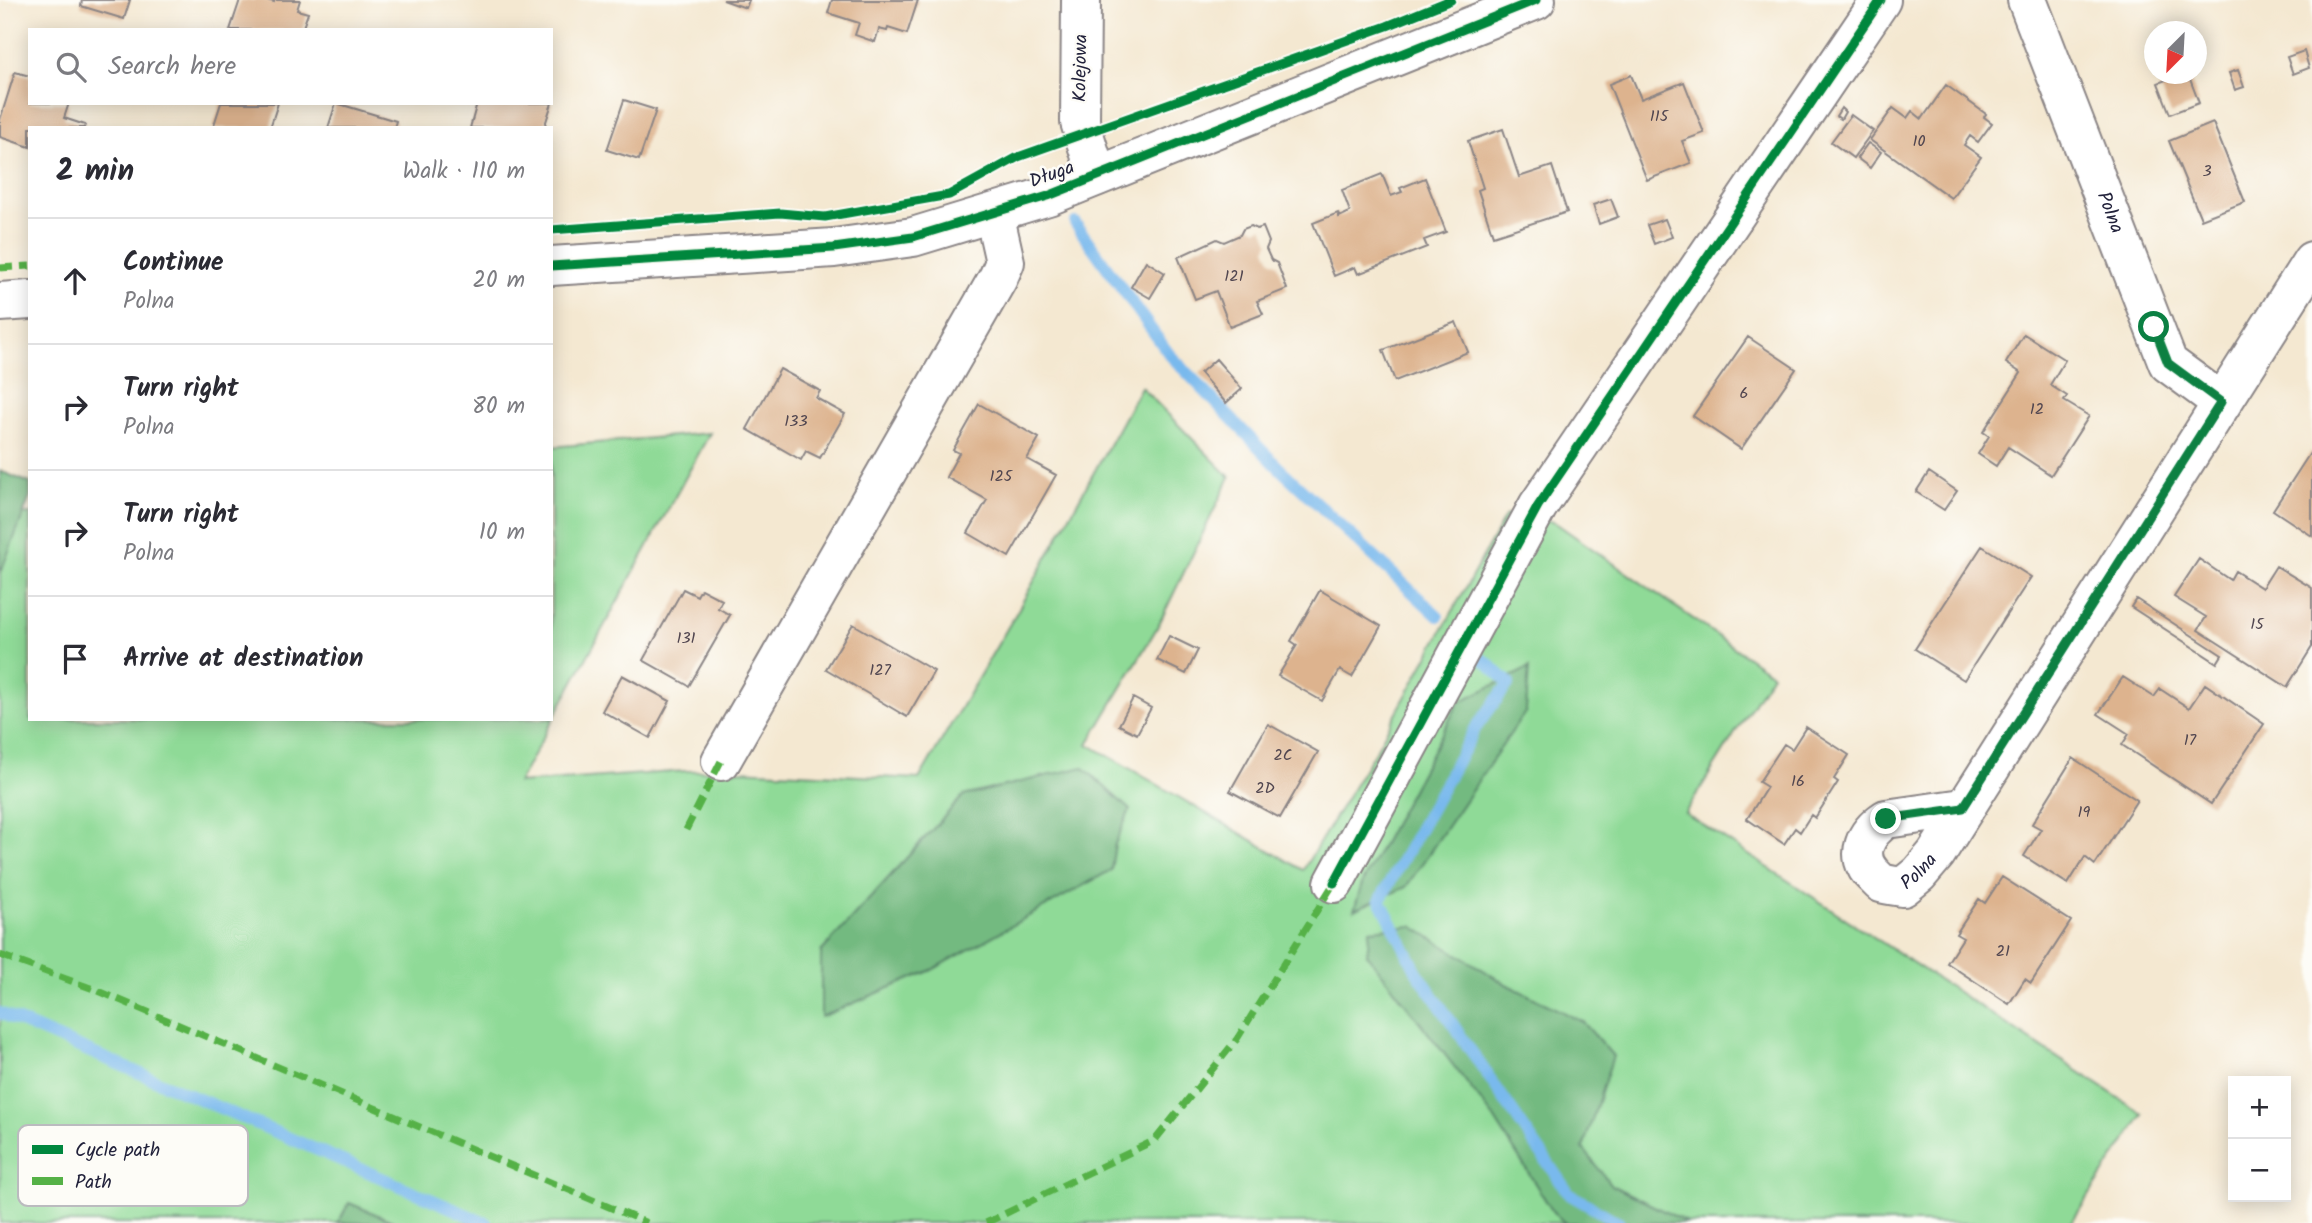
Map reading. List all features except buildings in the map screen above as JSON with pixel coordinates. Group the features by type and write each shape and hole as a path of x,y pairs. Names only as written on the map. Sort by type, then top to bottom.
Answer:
{"street":[{"name":"Kolejowa","path":"1082,0 1080,122 1097,176"},
{"name":"Długa","path":"553,266 834,248 912,237 994,213 1097,176 1536,0"},
{"path":"1334,883 1538,506 1881,0"},
{"name":"Polna","path":"2027,0 2168,363 2221,402"},
{"path":"721,761 998,278 1005,262 994,213"},
{"path":"1963,808 2312,261"},
{"path":"0,302 28,300"}],"green space":[{"path":"1141,387 1230,477 1158,626 1088,744 1303,870 1377,748 1506,515 1554,522 1772,674 1685,813 2143,1114 2071,1223 395,1223 349,1203 338,1223 0,1223 0,516 28,514 28,721 552,721 518,783 738,770 919,779 1018,610"},
{"path":"710,433 553,719 553,447"},
{"path":"0,471 28,482 28,502 0,574"},
{"path":"1529,668 1526,711 1406,887 1354,910 1363,881 1459,702"},
{"path":"1083,767 1130,810 1115,844 1111,870 932,970 821,1017 821,952 963,796"},
{"path":"1412,926 1506,984 1583,1022 1613,1056 1583,1148 1611,1185 1688,1223 1565,1223 1553,1212 1494,1118 1367,954 1370,930"},
{"path":"349,1203 390,1220 395,1223 338,1223"}],"waterway":[{"path":"1075,223 1169,354 1279,468 1438,616"},
{"path":"1484,660 1509,683 1475,729 1380,900 1417,972 1569,1194 1619,1223"},
{"path":"0,1013 486,1223"}],"marked path":[{"path":"0,268 28,266"},
{"path":"686,830 721,761"},
{"path":"986,1223 1155,1140 1237,1039 1334,883"},
{"path":"0,955 96,990 647,1223"}],"cycle path":[{"path":"553,230 780,213 825,217 949,195 1018,157 1387,26 1451,0"},
{"path":"553,266 834,248 913,237 1048,196 1536,0"},
{"path":"1334,883 1538,506 1881,0"}],"route":[{"path":"1886,819 1963,808 2221,402 2168,363 2154,327"}]}
